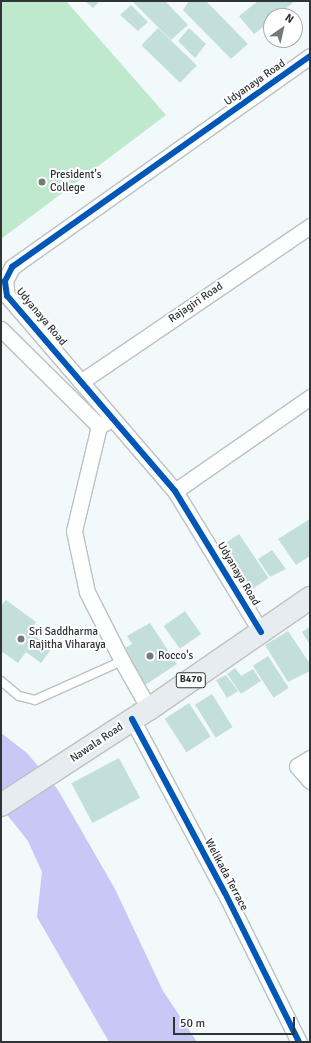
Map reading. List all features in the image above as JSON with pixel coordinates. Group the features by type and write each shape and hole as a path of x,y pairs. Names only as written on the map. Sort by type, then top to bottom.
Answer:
{"main road":[{"name":"Nawala Road","path":"1,805 71,761 310,598"}],"street":[{"name":"Udyanaya Road","path":"261,632 175,491 82,381 7,296 6,281 12,267 310,56"},
{"name":"Rajagiri Road","path":"82,381 310,226"},
{"path":"1,329 99,426 114,419"},
{"path":"175,491 310,397"},
{"name":"Welikada Terrace","path":"99,426 74,531 87,592 122,661 141,714 225,893 300,1042"},
{"path":"310,758 298,766 310,782"}],"lane":[{"path":"1,681 19,696 35,700 122,661"}],"green space":[{"name":"President's College","path":"1,1 66,1 166,115 1,239"}],"water":[{"path":"1,733 27,753 58,790 115,889 163,991 197,1042 109,1042 37,917 42,872 28,841 1,807"}],"building":[{"path":"85,1 100,1 93,8"},
{"path":"132,1 165,1 188,25 171,40"},
{"path":"189,1 206,1 248,44 231,59 183,10"},
{"path":"258,1 295,1 287,8 263,8 263,27 254,34 239,16"},
{"path":"131,5 148,22 138,31 120,15"},
{"path":"158,28 197,66 180,83 141,45"},
{"path":"189,28 206,44 195,58 178,41"},
{"path":"310,519 310,556 296,565 278,539"},
{"path":"239,534 269,578 248,592 218,548"},
{"path":"272,550 286,569 270,577 258,559"},
{"name":"Sri Saddharma Rajitha Viharaya","path":"6,600 36,622 28,631 52,648 41,663 26,652 18,663 1,651 1,606"},
{"path":"185,611 201,634 180,649 164,626"},
{"name":"Rocco's","path":"150,623 177,664 145,685 125,648 132,644 127,636"},
{"path":"310,627 310,645 302,632"},
{"path":"288,631 310,664 310,671 288,682 265,645"},
{"path":"268,656 289,688 274,698 253,666"},
{"path":"235,668 241,676 253,669 261,681 241,694 227,674"},
{"path":"226,675 238,691 227,698 216,680"},
{"path":"212,694 233,727 216,738 195,705"},
{"path":"189,703 211,737 186,752 165,719"},
{"path":"119,758 140,798 92,823 71,783"}],"cycle path":[{"path":"261,632 175,491 7,296 5,281 12,267 310,56"},
{"path":"132,719 225,893 299,1042"}],"place":[{"name":"President's College","path":"42,182"},
{"name":"Sri Saddharma Rajitha Viharaya","path":"21,639"},
{"name":"Rocco's","path":"150,656"}]}
